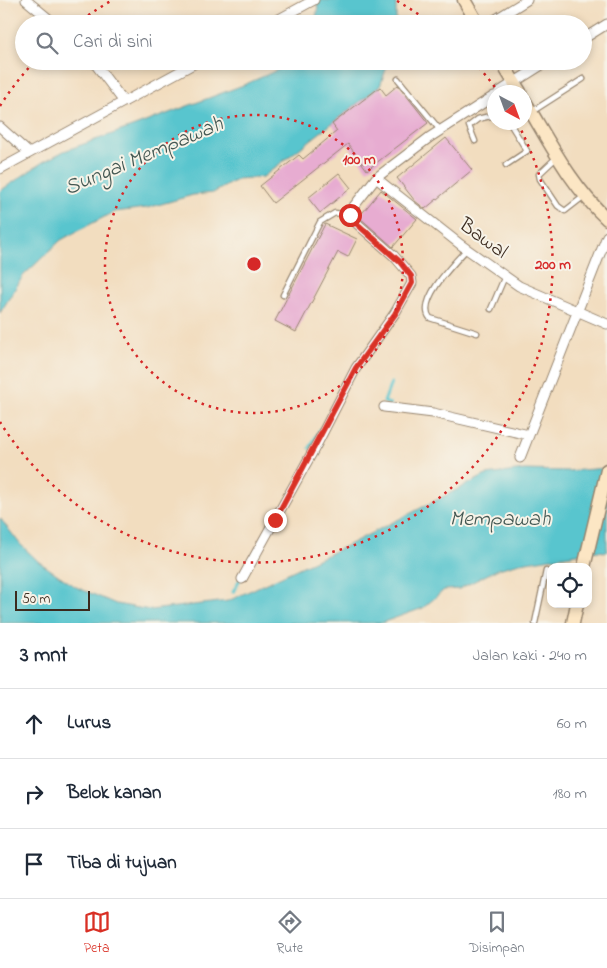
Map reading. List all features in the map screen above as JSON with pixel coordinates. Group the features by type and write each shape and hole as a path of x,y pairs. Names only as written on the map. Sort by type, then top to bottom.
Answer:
{"main road":[{"path":"464,0 473,15"},
{"path":"506,70 515,85"},
{"path":"532,112 558,157 585,196 606,218"},
{"path":"585,563 607,471"},
{"path":"573,623 576,608"}],"street":[{"path":"26,0 44,15"},
{"path":"287,15 314,0"},
{"path":"503,15 527,0"},
{"path":"592,33 607,24"},
{"path":"100,70 124,102"},
{"path":"0,169 183,70"},
{"path":"520,85 538,70"},
{"path":"242,579 318,442 356,368 395,314 412,283 411,276 400,262 356,223 350,215 376,178 440,130 487,100"},
{"path":"0,127 28,154"},
{"name":"Bawal","path":"376,178 505,276 536,294 607,324"},
{"path":"520,458 607,236"},
{"path":"384,407 433,413 529,435"}],"lane":[{"path":"398,79 440,130"},
{"path":"532,112 583,79"},
{"path":"475,141 469,126 478,118 487,116"},
{"path":"506,165 527,151 514,130"},
{"path":"558,157 540,174 540,179 558,206 565,211 585,196"},
{"path":"283,295 320,222 335,214 350,215"},
{"path":"467,249 445,272 426,309 430,318 476,333"},
{"path":"491,309 505,276"},
{"path":"535,623 546,571"}],"water":[{"path":"316,0 396,0 396,15 316,15 318,9"},
{"name":"Sungai Mempawah","path":"277,70 386,70 380,86 263,177 238,179 213,193 193,195 147,208 114,212 61,240 23,276 0,313 0,191 43,162 64,151 246,84"},
{"name":"Mempawah","path":"607,468 607,552 596,551 520,563 498,569 459,589 444,590 423,608 381,623 0,623 0,518 20,544 39,562 76,587 116,604 150,610 228,601 346,546 486,475 524,470 568,471"}],"building":[{"path":"398,85 428,123 367,170 348,144 273,203 260,186 299,155 303,159 337,131 332,124 380,87 386,95"},
{"path":"446,138 472,170 425,209 415,201 397,178"},
{"path":"339,173 351,188 320,213 308,198"},
{"path":"381,190 417,219 393,247 359,217"},
{"path":"325,224 357,239 348,257 338,252 296,332 275,321"}],"waterway":[{"path":"390,404 384,402 391,383"},
{"path":"310,448 320,429"},
{"path":"233,592 240,579"}],"route":[{"path":"275,520 356,368 377,336 395,314 412,283 411,276 400,262 356,223 350,215"}]}
